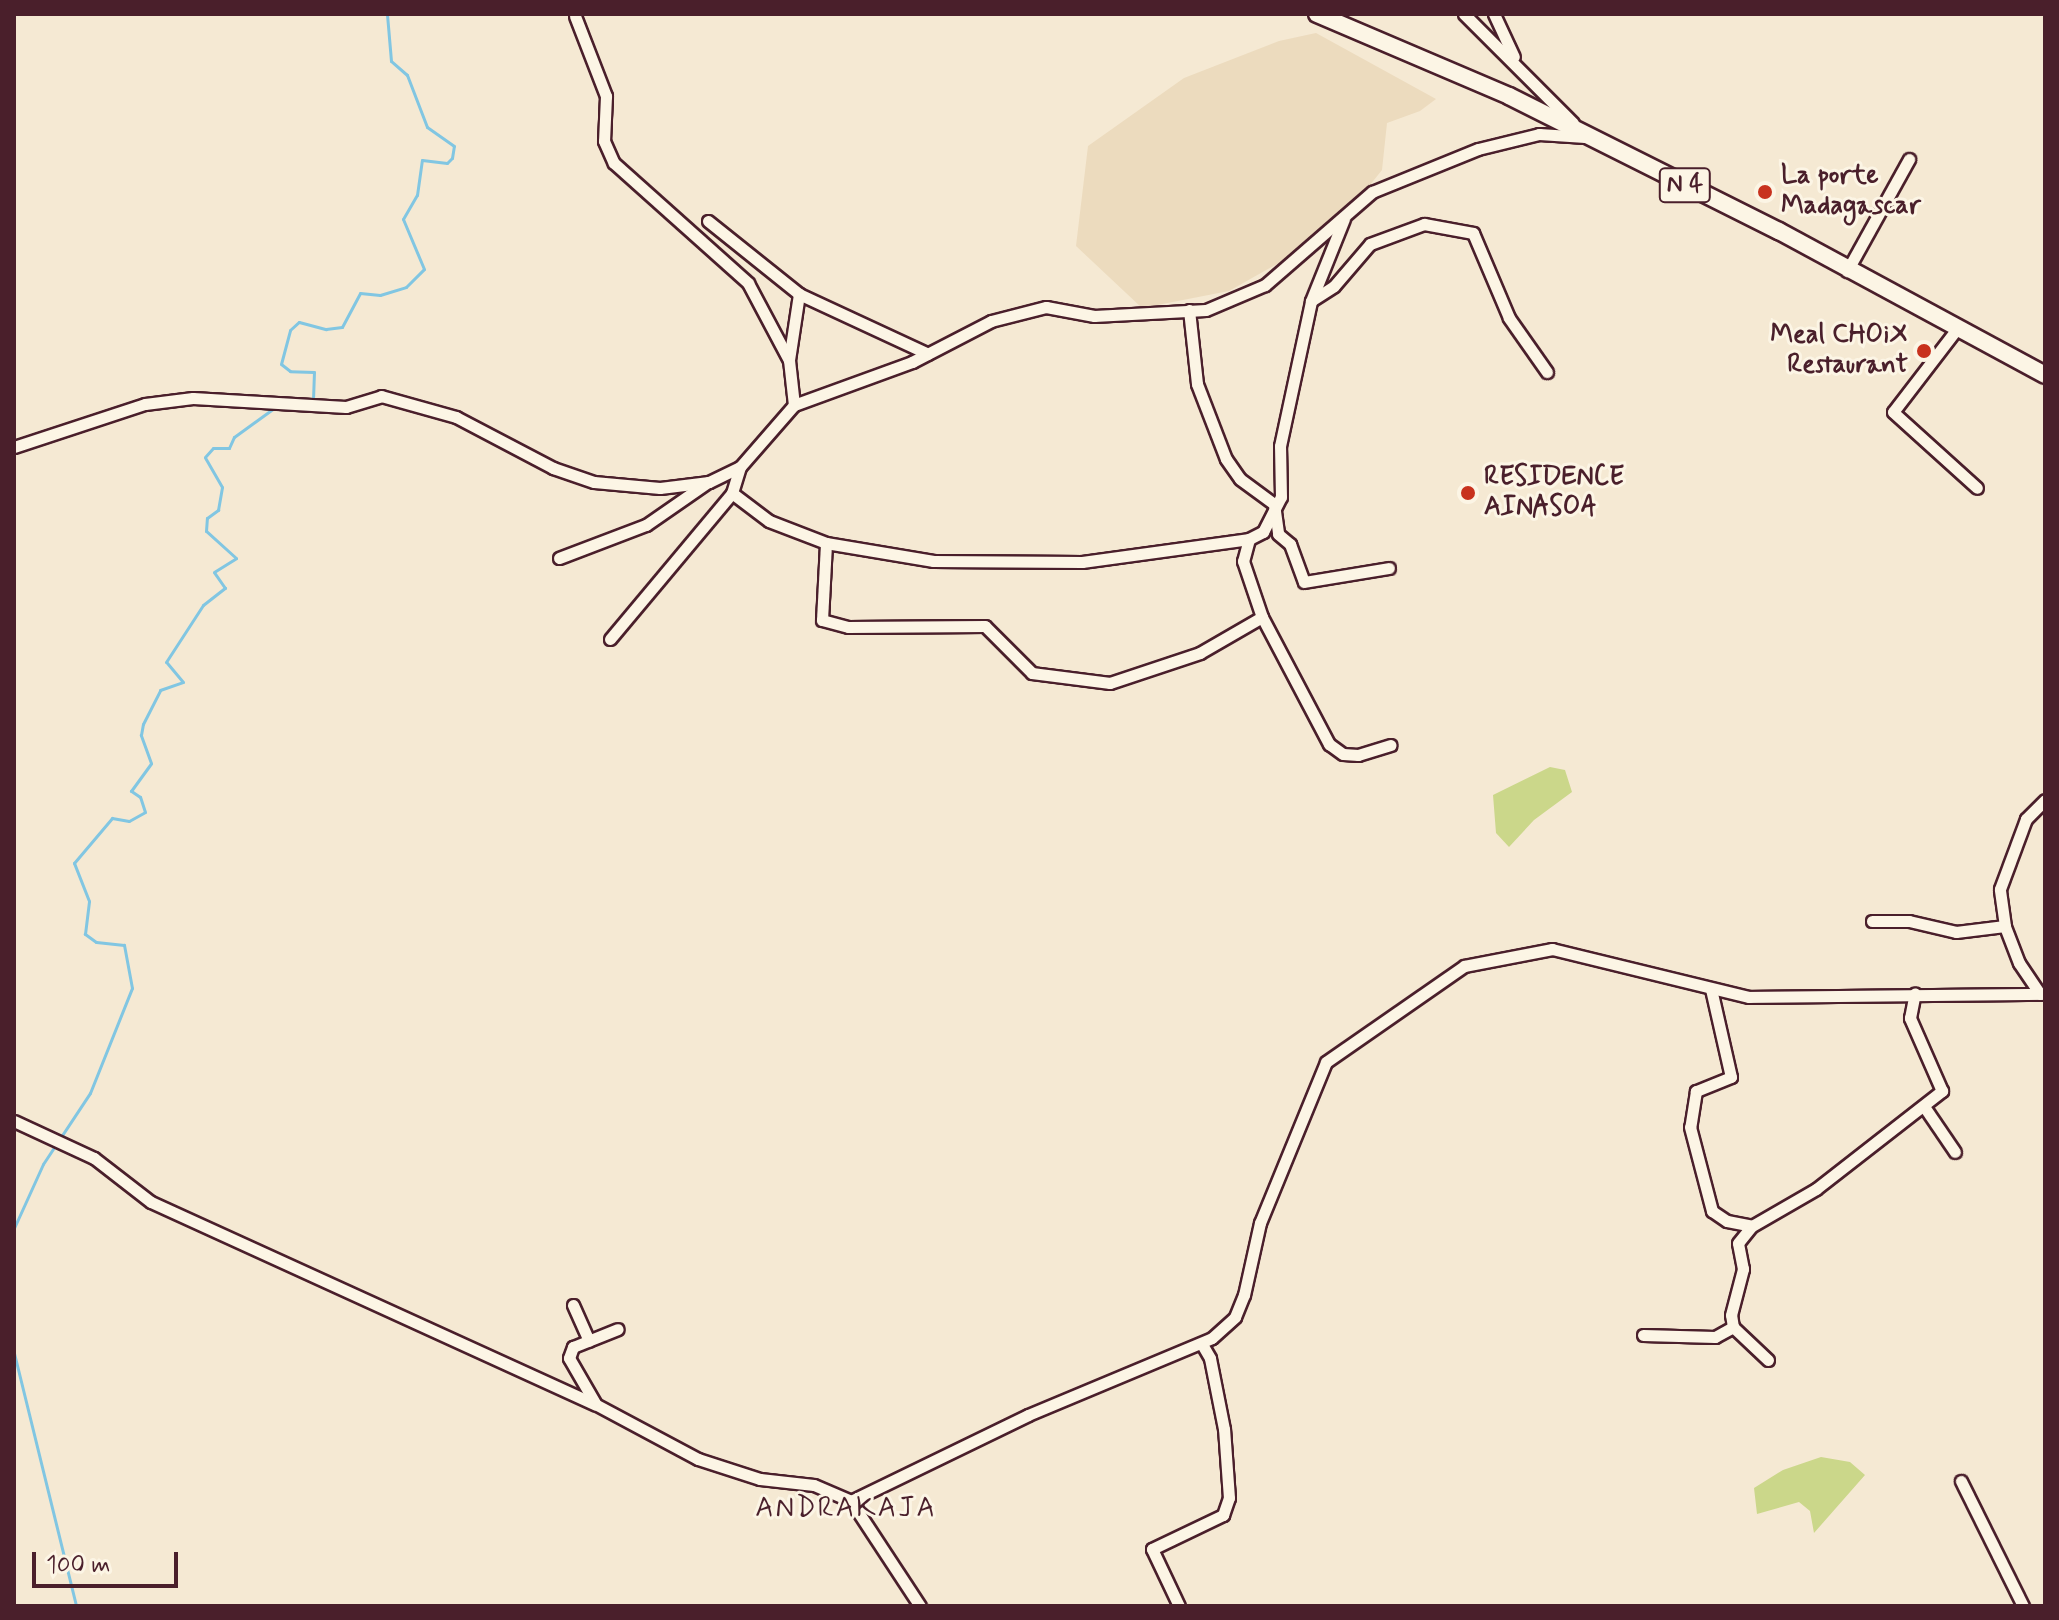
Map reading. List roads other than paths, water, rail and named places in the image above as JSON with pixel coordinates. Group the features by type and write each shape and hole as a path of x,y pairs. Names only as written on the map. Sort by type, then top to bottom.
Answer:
{"main road":[{"name":"N 4","path":"1317,14 1509,96 1779,231 1847,271 2045,375"}],"street":[{"path":"1464,14 1517,62 1589,137"},
{"path":"1494,14 1517,62"},
{"path":"575,16 606,96 604,141 614,163 748,283 789,360"},
{"path":"559,558 646,525 709,482 740,467 794,405 928,354 952,338 1027,310 1046,307 1094,316 1206,310 1265,285 1372,192 1478,149 1539,134 1589,137"},
{"path":"1847,271 1909,159"},
{"path":"732,493 769,521 826,543 933,561 1041,564 1249,539 1263,532 1274,504 1281,497 1280,446 1311,301 1346,215"},
{"path":"708,221 799,294 928,354"},
{"path":"1311,301 1334,286 1370,244 1424,224 1473,233 1509,318 1547,372"},
{"path":"794,405 789,360 799,294"},
{"path":"1189,310 1197,384 1226,459 1240,479 1274,504 1278,534 1290,544 1304,582 1389,568"},
{"path":"1956,330 1893,412 1977,488"},
{"path":"14,447 161,402 193,398 346,407 381,396 456,417 553,468 594,482 660,488 709,482"},
{"path":"610,639 732,493 740,467"},
{"path":"1249,539 1243,561 1262,617 1329,744 1343,754 1358,755 1391,745"},
{"path":"826,543 822,620 848,627 985,626 1032,673 1110,683 1200,653 1262,617"},
{"path":"2042,994 2019,963 2005,926 2000,889 2026,819 2045,800"},
{"path":"1872,921 1909,921 1956,932 2005,926"},
{"path":"851,1501 1028,1415 1202,1344 1235,1317 1260,1223 1326,1062 1464,966 1512,954 1552,949 1749,997 1814,1000 1915,993 2042,994"},
{"path":"1711,989 1731,1077 1696,1091 1690,1127 1712,1211 1727,1221 1752,1226"},
{"path":"1768,1360 1733,1327 1731,1315 1743,1269 1738,1243 1752,1226 1806,1195 1925,1108 1942,1091 1910,1018 1915,993"},
{"path":"1925,1108 1955,1152"},
{"path":"14,1121 94,1158 151,1202 595,1404 698,1459 760,1479 814,1485 851,1501 920,1606"},
{"path":"573,1305 589,1341"},
{"path":"1643,1335 1715,1337 1733,1327"},
{"path":"595,1404 569,1358 573,1347 618,1329"},
{"path":"1179,1606 1152,1549 1223,1515 1229,1498 1224,1429 1210,1358 1202,1344"},
{"path":"1961,1481 2023,1606"}],"waterway":[{"path":"313,400 314,372 290,371 281,364 290,330 299,322 326,329 342,327 360,293 380,295 406,287 424,269 403,219 417,195 422,160 447,163 452,158 454,146 427,127 407,75 391,61 387,14"},
{"path":"14,1228 43,1164 90,1093 132,988 124,945 96,942 85,934 89,901 74,863 112,818 129,821 145,812 140,797 131,791 151,763 141,735 143,724 160,690 183,682 166,662 203,605 225,588 214,572 236,558 206,531 207,518 218,510 222,487 205,457 213,448 229,448 234,437 274,408"},
{"path":"14,1353 76,1606"}],"place":[{"name":"La porte Madagascar","path":"1765,192"},
{"name":"Meal CHOiX Restaurant","path":"1924,351"},
{"name":"RESIDENCE AINASOA","path":"1468,493"}],"district":[{"name":"ANDRAKAJA","path":"846,1509"}]}
